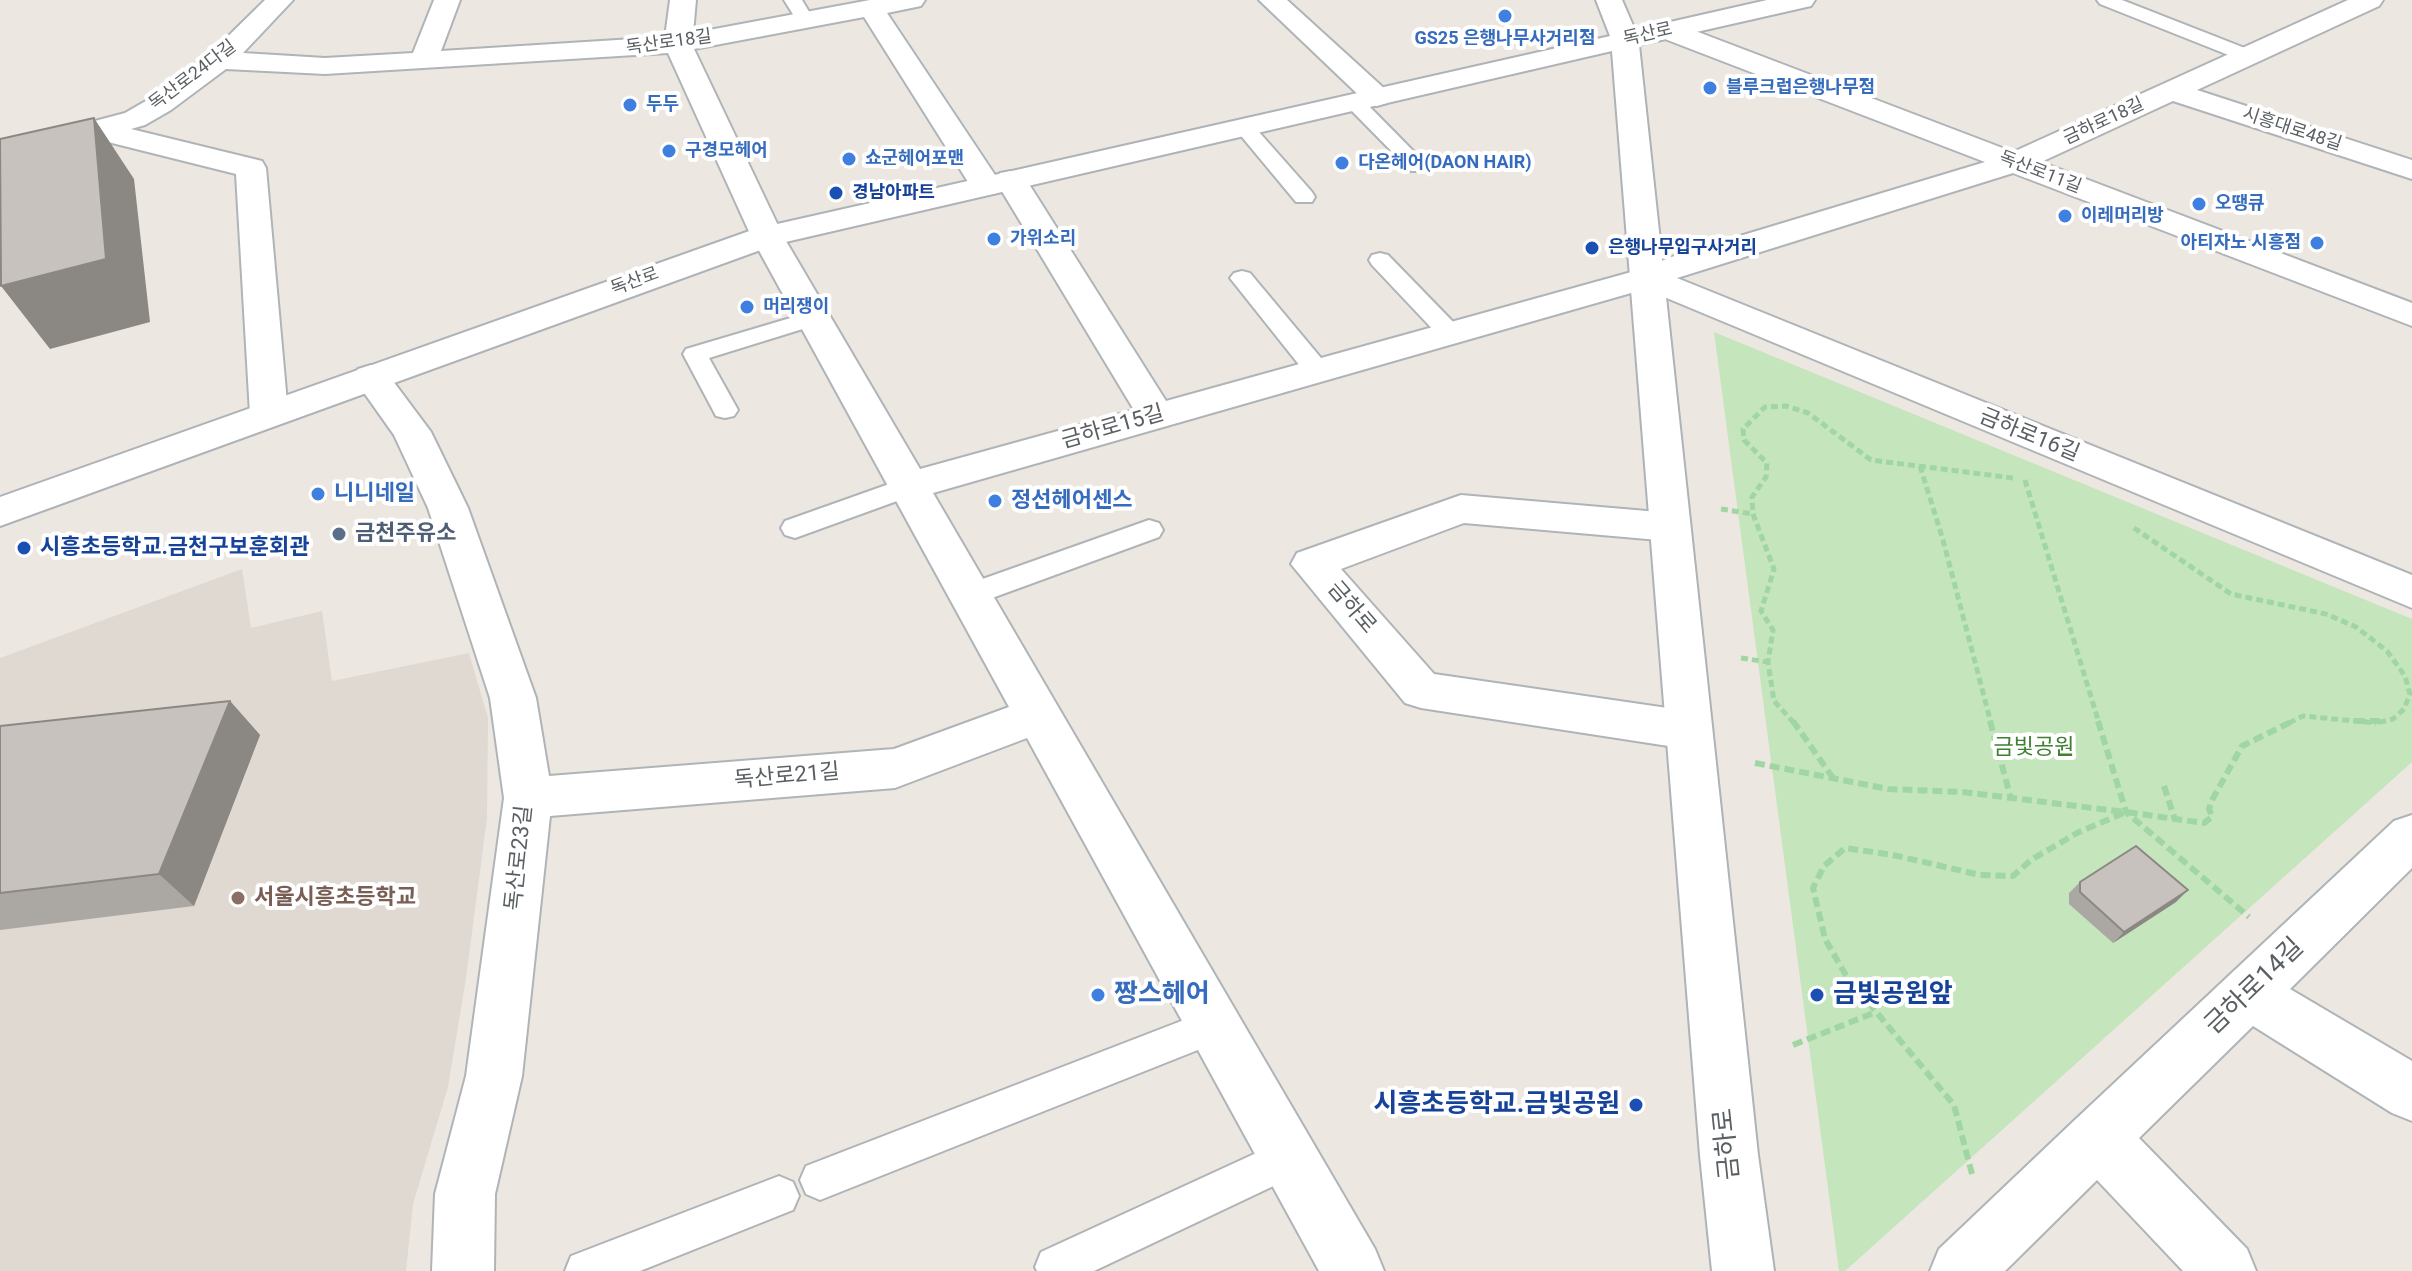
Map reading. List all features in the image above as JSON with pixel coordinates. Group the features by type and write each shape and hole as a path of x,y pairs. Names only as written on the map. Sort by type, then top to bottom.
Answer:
{"street":[{"path":"423,62 447,0"},
{"path":"683,0 678,44 767,236 1353,1271"},
{"name":"독산로18길","path":"220,60 325,66 678,44 799,10 871,8 912,0"},
{"path":"1272,0 1366,100"},
{"name":"금하로","path":"1609,0 1646,35 1647,278 1688,730 1743,1271"},
{"name":"독산로","path":"0,512 767,236 1802,0"},
{"name":"금하로18길","path":"1647,278 1689,262 2014,163 2370,0"},
{"name":"독산로24다길","path":"0,155 135,119 161,104 220,60 267,3"},
{"path":"871,8 998,183 1156,416"},
{"name":"독산로11길","path":"1646,35 2014,163 2412,315"},
{"name":"시흥대로48길","path":"2172,91 2412,170"},
{"path":"93,129 251,168 269,414"},
{"name":"금하로15길","path":"909,486 1647,278"},
{"name":"금하로16길","path":"1647,278 2412,592"},
{"name":"독산로23길","path":"371,377 412,432 448,508 513,698 528,798 494,1076 465,1194 463,1271"},
{"name":"금하로","path":"1670,527 1461,509 1312,564 1421,690 1688,730"},
{"name":"독산로21길","path":"528,798 895,768 1038,715"},
{"name":"금하로14길","path":"1961,1271 2412,836"},
{"path":"2248,993 2412,1093"},
{"path":"2098,1138 2225,1271"}],"lane":[{"path":"2106,0 2248,56"},
{"path":"1366,100 1418,167"},
{"path":"1244,127 1304,197"},
{"path":"1380,260 1449,332"},
{"path":"1242,278 1317,370"},
{"path":"725,410 695,354 814,318"},
{"path":"795,528 909,486"},
{"path":"970,595 1149,530"},
{"path":"820,1180 1215,1026"},
{"path":"1056,1267 1289,1158"},
{"path":"586,1271 779,1196"}],"path":[{"path":"1833,778 1788,714 1774,701 1768,662 1773,630 1761,611 1774,569 1753,514 1752,497 1766,477 1767,463 1744,440 1743,429 1765,407 1777,405 1808,413 1871,460 2034,480"},
{"path":"1920,466 1947,555 2011,799"},
{"path":"2025,479 2126,812 2245,916 2258,920"},
{"path":"1721,509 1753,514"},
{"path":"1755,763 1888,789 1963,792 2204,823 2212,817 2209,809 2212,800 2242,746 2303,716 2377,723 2393,719 2404,709 2410,694 2405,676 2387,651 2356,627 2326,614 2231,594 2124,521"},
{"path":"1741,658 1768,662"},
{"path":"2164,786 2175,820"},
{"path":"1972,1174 1954,1105 1847,977 1825,939 1813,888 1824,866 1845,848 1893,855 1980,875 2013,876 2031,860 2077,833 2126,812"},
{"path":"1793,1045 1876,1012"}],"shaded area":[{"name":"서울시흥초등학교","path":"242,569 251,628 322,611 332,681 469,653 488,718 487,818 466,978 448,1087 413,1204 406,1271 0,1271 0,658"}],"green space":[{"name":"금빛공원","path":"1714,332 2412,619 2412,762 1845,1271 1839,1271"}],"building":[{"path":"94,118 106,259 1,286 0,139"},
{"path":"230,701 159,874 0,893 0,726"},
{"path":"2136,846 2188,890 2124,932 2080,892 2080,882"}],"place":[{"name":"GS25 은행나무사거리점","path":"1505,16"},
{"name":"블루크럽은행나무점","path":"1710,88"},
{"name":"두두","path":"630,105"},
{"name":"구경모헤어","path":"669,151"},
{"name":"쇼군헤어포맨","path":"849,159"},
{"name":"다온헤어(DAON HAIR)","path":"1342,163"},
{"name":"경남아파트","path":"836,193"},
{"name":"오땡큐","path":"2199,204"},
{"name":"이레머리방","path":"2065,216"},
{"name":"가위소리","path":"994,239"},
{"name":"아티자노 시흥점","path":"2317,243"},
{"name":"은행나무입구사거리","path":"1592,248"},
{"name":"머리쟁이","path":"747,307"},
{"name":"니니네일","path":"318,494"},
{"name":"정선헤어센스","path":"995,501"},
{"name":"금천주유소","path":"339,534"},
{"name":"시흥초등학교.금천구보훈회관","path":"24,548"},
{"name":"서울시흥초등학교","path":"238,898"},
{"name":"짱스헤어","path":"1098,995"},
{"name":"금빛공원앞","path":"1817,995"},
{"name":"시흥초등학교.금빛공원","path":"1636,1105"}]}
